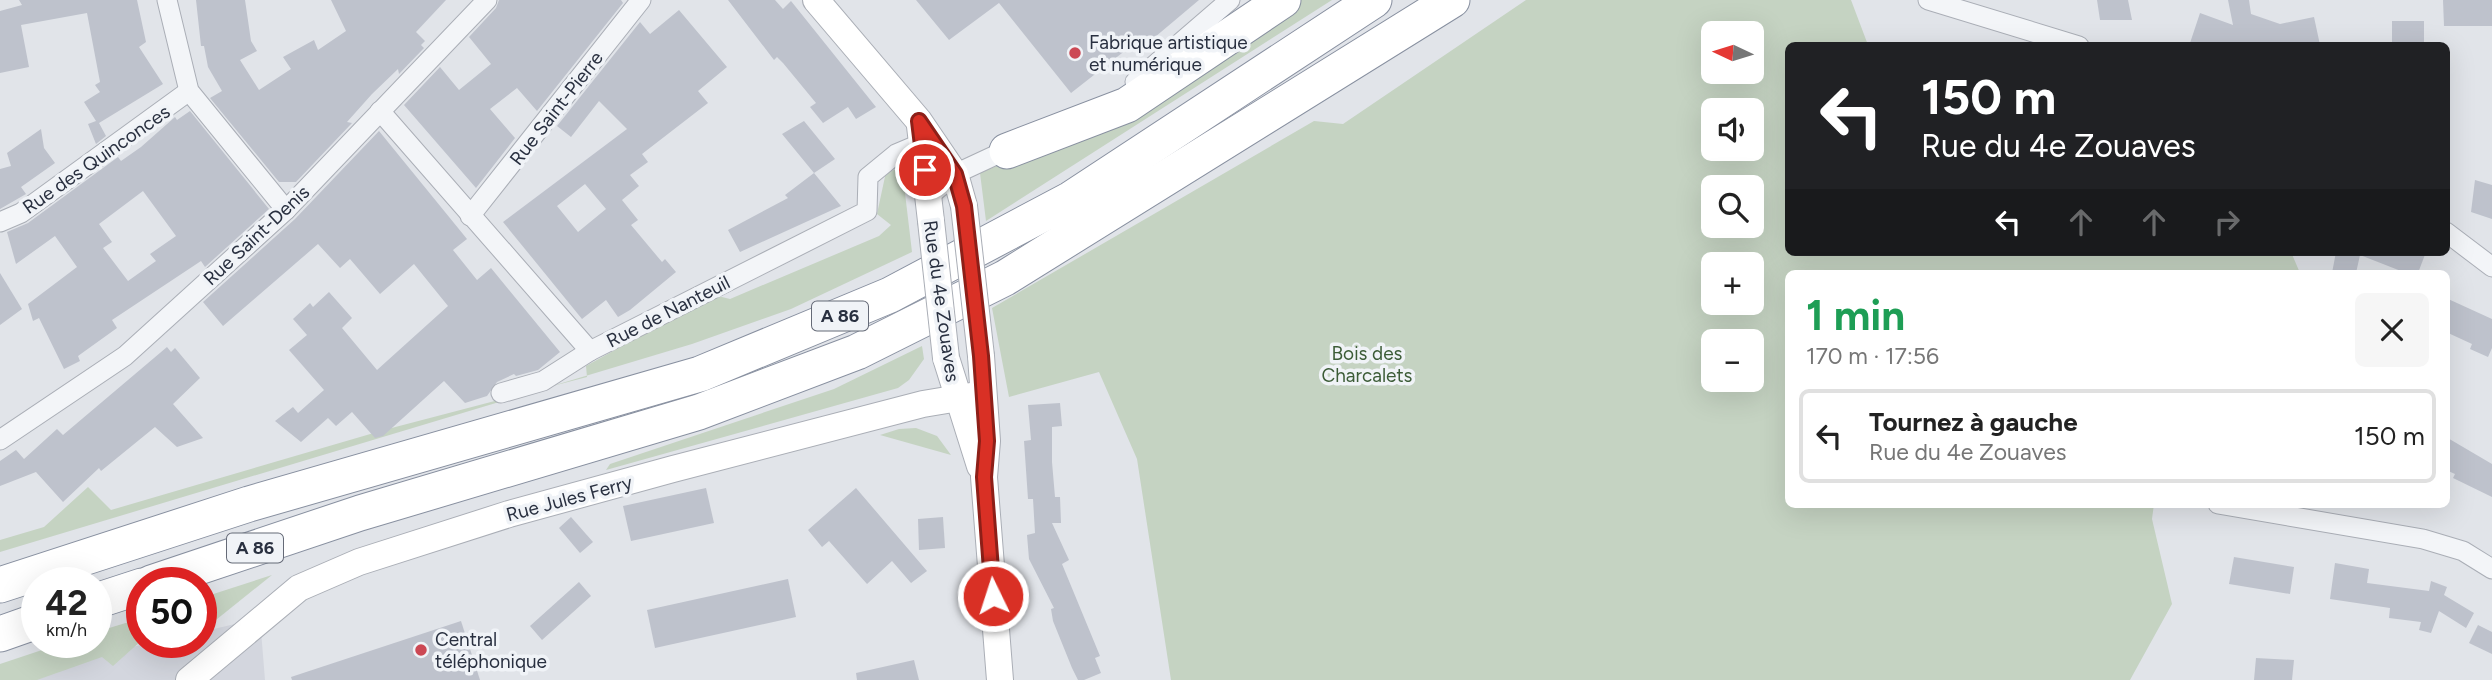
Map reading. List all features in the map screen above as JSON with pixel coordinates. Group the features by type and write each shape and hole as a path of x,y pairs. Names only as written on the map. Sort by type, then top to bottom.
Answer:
{"highway":[{"path":"1007,151 1127,105 1283,0"},
{"name":"A 86","path":"50,567 249,504 700,374 890,295 1071,199 1374,0"},
{"name":"A 86","path":"199,567 360,513 699,412 857,352 1005,278 1452,0"},
{"path":"0,575 21,572"},
{"name":"A 86","path":"0,585 21,577"},
{"path":"0,634 21,627"}],"main road":[{"name":"Rue du 4e Zouaves","path":"816,0 955,174 964,206 981,356 987,441 984,477 1000,680"},
{"name":"Rue du 4e Zouaves","path":"920,132 946,358 956,398 984,477"},
{"name":"Rue Jules Ferry","path":"190,680 299,588 359,562 509,514 923,404 983,394"}],"street":[{"path":"167,0 189,91 286,210"},
{"name":"Rue Saint-Denis","path":"4,434 125,356 286,210 487,0"},
{"name":"Rue Saint-Pierre","path":"470,216 641,0"},
{"path":"929,209 955,174 1007,151 1125,90 1230,0"},
{"path":"1928,0 2066,42"},
{"name":"Rue des Quinconces","path":"0,222 21,213 189,91"},
{"name":"Rue de Nanteuil","path":"380,111 590,351 867,211 868,177 920,132"},
{"path":"2450,235 2492,267"},
{"path":"501,393 543,381 590,351"},
{"path":"2241,508 2423,539 2463,551 2492,569"}],"shaded area":[{"path":"260,618 265,680 17,680 85,658 112,658 112,652 126,648 126,658 217,658 217,628"}],"green space":[{"path":"1301,0 1332,0 986,221 980,173 1055,142 1207,63"},
{"name":"Bois des Charcalets","path":"1526,0 1851,0 1867,42 1785,42 1785,256 2293,256 2299,270 1785,270 1785,508 2153,508 2152,519 2172,604 2130,680 1171,680 1137,459 1099,372 1009,397 992,308 1314,121 1343,124"},
{"path":"902,168 912,252 791,309 692,344 587,376 586,366 714,295 730,299 879,236 891,225 877,214 886,172"},
{"path":"922,346 924,359 909,380 898,388 606,470 610,464 834,389"},
{"path":"551,387 0,552 0,540 44,527 88,487 111,510 384,430"},
{"path":"916,428 937,436 951,455 880,435 899,429"},
{"path":"272,575 217,619 217,593"},
{"path":"126,623 126,654 113,666 103,658 112,658 112,627"},
{"path":"21,657 99,658 37,680 0,680 0,664"}],"building":[{"path":"19,0 137,0 146,42 139,47 163,84 99,123 106,136 96,144 88,124 96,121 84,102 100,92 95,85 100,82 87,13 21,25 29,67 0,73 0,11 22,5"},
{"path":"196,0 245,0 251,41 257,51 240,60 259,90 291,69 283,57 314,40 318,50 346,31 331,0 446,0 416,32 425,41 421,45 424,48 399,74 398,69 372,94 347,122 352,123 296,182 279,182 210,98 222,91 208,67 204,46 201,46"},
{"path":"499,0 621,0 623,3 537,111 517,88 490,109 515,138 476,188 404,105 440,67 459,90 491,64 469,37 496,8"},
{"path":"728,0 775,0 783,9 791,1 876,107 856,119 848,107 823,123 810,107 816,103 783,63 777,57 774,60"},
{"path":"916,0 1199,0 1136,53 1131,46 1071,93 999,3 949,40"},
{"path":"2097,0 2128,0 2132,20 2100,20"},
{"path":"2228,0 2249,0 2251,14 2280,24 2314,17 2319,42 2190,42 2200,13 2233,25"},
{"path":"2443,0 2492,0 2492,26 2444,26"},
{"path":"679,10 727,67 698,91 708,103 642,154 648,162 630,175 639,186 622,200 638,220 631,225 662,262 665,259 676,272 618,317 606,300 582,319 503,222 627,129 599,101 571,137 557,126 640,22 650,34","holes":["585,184 606,209 578,232 557,206"]},
{"path":"2392,21 2424,21 2424,42 2392,42"},
{"path":"190,111 269,209 205,267 201,261 112,320 117,328 78,356 80,361 64,369 39,318 33,321 28,304 77,267 55,236 16,264 7,232 28,223 118,157 121,161 141,147 175,117 177,120","holes":["143,191 176,236 150,254 156,261 128,281 103,248 112,242 99,224"]},
{"path":"804,121 835,159 814,173 782,134"},
{"path":"41,129 44,148 55,163 21,187 26,194 0,209 0,169 11,166 7,153"},
{"path":"379,131 467,239 453,250 477,280 491,268 560,352 538,370 516,376 514,374 497,382 487,396 465,403 444,381 383,436 375,438 352,412 336,426 328,418 301,442 275,421 293,407 298,413 324,390 289,350 307,335 293,319 310,303 313,307 329,292 352,318 342,328 377,370 448,306 414,264 380,294 350,259 340,268 318,244 223,326 203,302 295,219"},
{"path":"814,173 841,206 740,252 728,230 788,198 785,195"},
{"path":"2475,180 2492,185 2492,219 2471,212"},
{"path":"2335,256 2360,256 2357,270 2333,270"},
{"path":"2363,256 2424,256 2419,270 2398,270"},
{"path":"0,273 22,309 0,325"},
{"path":"2450,300 2492,319 2492,348 2488,357 2470,349 2472,344 2450,334"},
{"path":"167,347 171,352 175,348 200,378 173,404 203,438 177,447 155,427 101,471 99,468 63,502 36,472 0,486 0,461 16,450 24,459 57,429 63,435"},
{"path":"1060,403 1062,426 1052,427 1052,462 1055,497 1060,497 1061,523 1052,523 1069,560 1062,564 1100,656 1095,658 1101,673 1084,680 1078,680 1072,668 1053,621 1051,609 1054,608 1029,559 1027,535 1035,533 1033,499 1028,499 1024,441 1031,440 1028,405"},
{"path":"2450,439 2492,464 2492,497 2453,478 2455,474 2450,472"},
{"path":"706,488 714,523 631,541 623,506"},
{"path":"856,488 927,571 911,583 892,561 867,584 829,541 822,547 808,530"},
{"path":"571,517 593,542 580,553 559,528"},
{"path":"943,517 945,548 919,550 918,519"},
{"path":"2234,557 2294,567 2290,594 2229,584"},
{"path":"2335,563 2369,569 2367,583 2429,591 2431,581 2447,587 2444,595 2474,613 2466,628 2439,611 2431,633 2419,630 2421,622 2389,618 2390,608 2330,599"},
{"path":"788,579 796,617 655,648 647,610"},
{"path":"579,582 591,596 542,640 530,626"},
{"name":"Central téléphonique","path":"461,621 480,680 292,680 291,677"},
{"path":"2478,625 2492,632 2492,654 2469,643"},
{"path":"2256,658 2294,660 2292,680 2254,680"},
{"path":"914,660 919,680 857,680 856,673"}],"place":[{"name":"Fabrique artistique et numérique","path":"1075,53"},
{"name":"Central téléphonique","path":"421,650"}],"route":[{"path":"925,170 919,121 955,174 964,206 981,356 987,441 984,477 993,596"}]}
